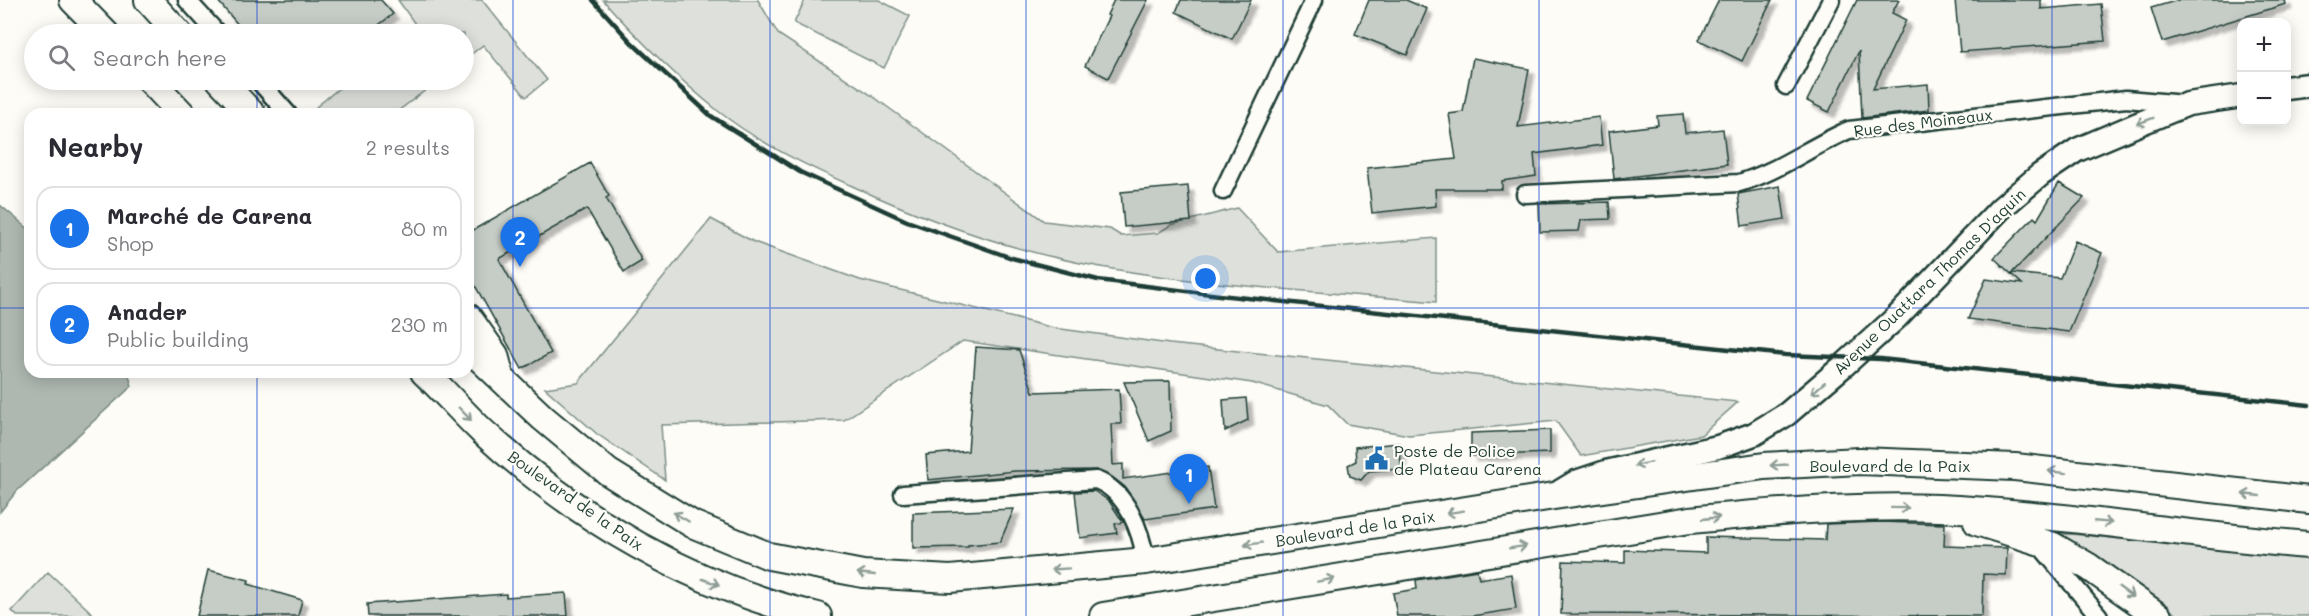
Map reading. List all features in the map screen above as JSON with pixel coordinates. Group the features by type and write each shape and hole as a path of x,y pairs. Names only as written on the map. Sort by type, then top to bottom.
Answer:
{"main road":[{"path":"73,0 96,24"},
{"path":"148,0 170,24"},
{"path":"2291,87 2309,85"},
{"path":"159,90 176,108"},
{"path":"229,90 246,108"},
{"name":"Avenue Ouattara Thomas D'aquin","path":"1554,496 1576,482 1606,472 1736,441 1787,414 1897,317 2000,209 2040,175 2077,150 2188,104 2237,97"},
{"path":"474,325 495,355 501,376"},
{"name":"Boulevard de la Paix","path":"474,352 543,418 617,478 692,524 769,556 863,574 950,579 1146,561 1554,496 1764,466 1860,461 2015,467 2309,500"},
{"name":"Boulevard de la Paix","path":"430,378 482,431 536,475 627,540 704,580 792,610 818,616"},
{"path":"1103,616 1690,520 1860,507 1940,508 2150,527 2309,545"},
{"path":"1940,508 2053,546 2090,567 2158,616"}],"street":[{"path":"187,0 209,24"},
{"path":"1223,191 1314,0"},
{"path":"1786,86 1831,0"},
{"path":"267,90 283,108"},
{"name":"Rue des Moineaux","path":"1525,194 1738,183 1760,177 1827,139 1850,130 2126,99 2188,104"},
{"path":"903,494 1096,480 1106,484 1135,522 1141,532 1146,561"},
{"path":"2035,540 2098,616"}],"shaded area":[{"path":"398,0 482,0 547,80 526,97 483,45 474,52 474,24 415,24"},
{"path":"603,0 758,0 778,34 871,95 1044,221 1110,229 1121,236 1158,233 1171,225 1237,208 1278,252 1436,238 1436,302 1212,283 1124,271 1021,249 934,220 816,169 749,133 687,85"},
{"path":"805,0 879,0 910,16 884,68 794,23"},
{"path":"337,90 426,90 402,108 316,107"},
{"path":"0,205 24,225 24,378 130,378 132,386 17,491 0,512"},
{"path":"711,219 754,242 860,280 1054,328 1170,344 1738,402 1701,435 1581,456 1556,421 1409,435 1347,424 1328,405 1252,383 963,341 844,420 661,425 665,480 597,434 545,388 578,383"},
{"path":"2060,533 2309,557 2309,616 2179,616"},
{"path":"48,572 95,616 17,616 12,611"}],"building":[{"path":"217,0 381,0 393,14 380,24 237,24"},
{"path":"1114,0 1148,0 1108,78 1085,66 1109,16 1107,15"},
{"path":"1181,0 1251,0 1232,39 1176,12"},
{"path":"1369,0 1406,0 1427,9 1407,55 1355,34"},
{"path":"1719,0 1772,0 1742,61 1699,40"},
{"path":"1857,0 1899,0 1892,13 1906,20 1873,89 1928,84 1929,110 1862,118 1859,51 1829,112 1807,101"},
{"path":"1955,0 2041,0 2041,9 2101,4 2105,41 1960,52"},
{"path":"2179,0 2285,0 2286,4 2162,42 2151,8"},
{"path":"1473,58 1529,69 1518,127 1599,117 1602,145 1534,154 1536,176 1502,181 1502,189 1435,189 1436,206 1372,213 1367,168 1456,159 1449,114 1463,112"},
{"path":"1683,114 1685,133 1723,129 1727,164 1614,179 1609,131 1658,125 1657,116"},
{"path":"590,163 609,196 606,198 642,261 624,272 587,209 499,259 551,353 522,369 474,284 474,230"},
{"path":"2059,183 2084,198 2012,273 2060,278 2075,241 2102,253 2069,332 1968,319 1986,279 2022,284 1994,258 2034,217 2037,220"},
{"path":"1188,186 1191,221 1124,227 1121,192"},
{"path":"1780,186 1785,219 1742,226 1738,194"},
{"path":"1609,202 1610,219 1581,220 1579,231 1540,232 1539,204"},
{"path":"976,347 1019,350 1033,392 1119,389 1121,424 1111,424 1113,465 1123,464 1123,479 1208,467 1214,509 1145,519 1125,487 1112,477 1096,470 1015,471 928,480 926,455 968,451"},
{"path":"1170,381 1171,431 1149,441 1124,382"},
{"path":"1246,398 1248,420 1225,431 1223,400"},
{"path":"1550,430 1550,453 1471,456 1471,433"},
{"path":"1400,443 1401,469 1369,471 1361,480 1350,476 1348,465 1356,461 1355,447"},
{"path":"1094,491 1109,501 1123,522 1115,524 1117,533 1080,538 1075,492"},
{"path":"1014,509 1000,542 968,545 968,547 913,548 913,513"},
{"path":"1880,522 1945,524 1944,546 2007,548 2006,575 1983,574 1982,616 1561,614 1563,561 1625,563 1625,550 1706,553 1706,537 1825,540 1826,524"},
{"path":"208,570 249,580 248,584 302,600 298,616 197,616"},
{"path":"1477,570 1479,579 1511,574 1516,609 1472,616 1397,616 1393,593 1417,589 1416,580"},
{"path":"566,593 568,616 368,616 367,604 506,594 506,597"}],"railway":[{"path":"593,0 631,42 711,116 800,172 907,221 1012,258 1098,280 1786,355 1881,359 2309,405"}],"place":[{"name":"Anader","path":"520,267"},
{"name":"Poste de Police de Plateau Carena","path":"1376,459"},
{"name":"Marché de Carena","path":"1189,504"}]}
